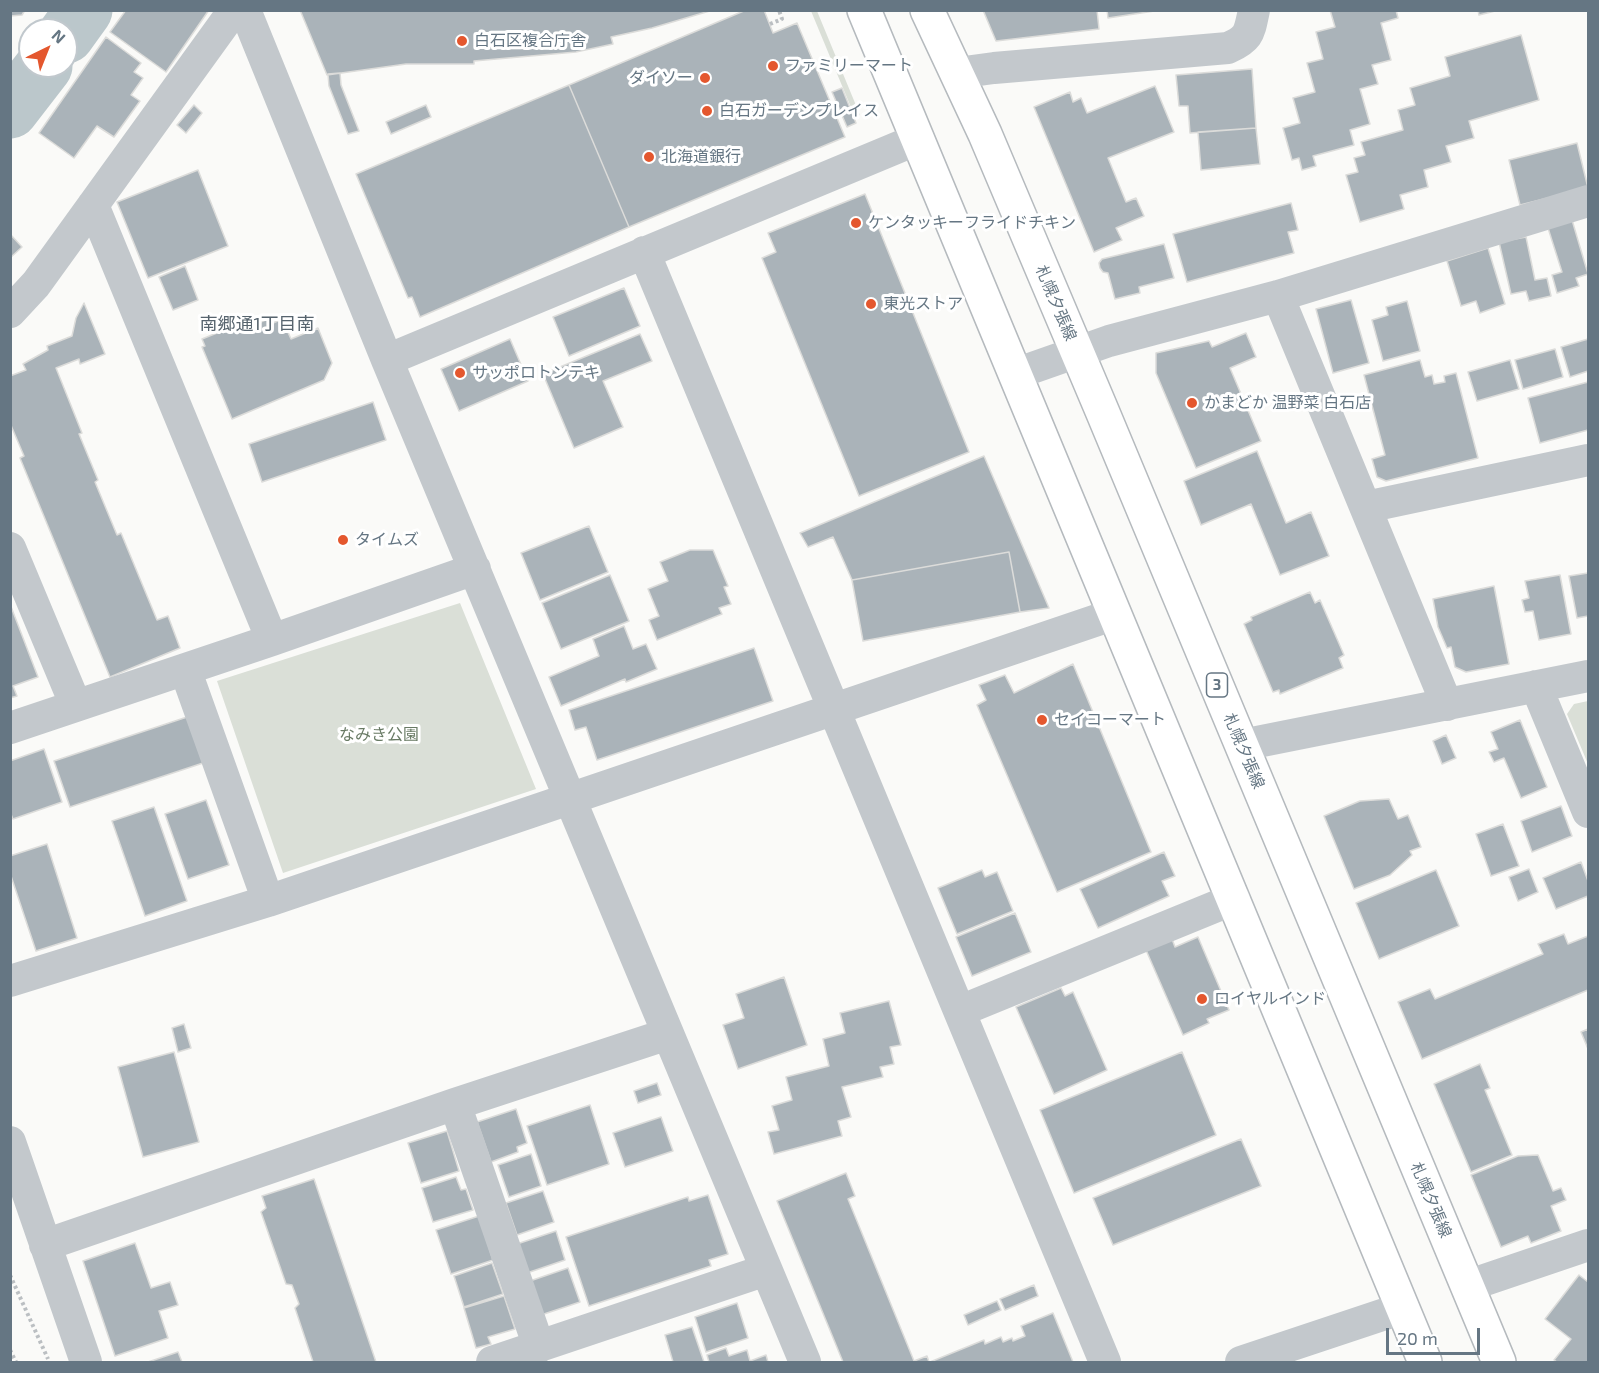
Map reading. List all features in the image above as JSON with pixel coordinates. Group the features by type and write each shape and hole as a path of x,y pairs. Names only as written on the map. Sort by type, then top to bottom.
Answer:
{"main road":[{"path":"864,10 1425,1362"},
{"name":"札幌夕張線","path":"927,10 985,134 1077,351 1498,1362"}],"street":[{"path":"10,312 36,284 234,10"},
{"path":"245,10 387,360 805,1362"},
{"path":"957,73 1228,48 1243,41 1250,27 1254,10"},
{"path":"387,360 918,139"},
{"path":"1015,375 1077,351 1123,337 1278,297 1588,201"},
{"path":"93,205 272,640"},
{"path":"644,252 1105,1362"},
{"path":"1278,297 1447,705"},
{"path":"1366,507 1588,460"},
{"path":"10,548 76,706"},
{"path":"10,728 475,569"},
{"path":"10,981 268,901 1115,614"},
{"path":"185,669 268,901"},
{"path":"1242,745 1588,676"},
{"path":"1536,686 1588,813"},
{"path":"960,1011 1234,900"},
{"path":"45,1245 455,1104 668,1034"},
{"path":"455,1104 539,1347"},
{"path":"10,1142 87,1362"},
{"path":"1467,1286 1588,1245"},
{"path":"492,1362 766,1270"},
{"path":"1241,1362 1403,1308"}],"path":[{"path":"770,24 782,19 780,11"},
{"path":"10,1275 50,1362"},
{"path":"10,1350 16,1362"}],"green space":[{"path":"811,11 817,11 860,115 855,117"},
{"name":"なみき公園","path":"460,603 536,789 283,873 217,681"},
{"path":"1588,701 1588,764 1567,714 1574,704"}],"building":[{"path":"10,10 25,10 22,15 10,16"},
{"path":"126,10 209,10 166,72 110,32"},
{"name":"白石区複合庁舎","path":"300,10 713,10 611,37 613,44 576,52 474,61 474,64 406,64 327,75"},
{"name":"白石ガーデンプレイス","path":"746,10 764,10 773,33 797,23 845,137 629,227 569,85"},
{"path":"983,10 1097,10 1099,29 996,41"},
{"path":"1107,10 1161,10 1108,18"},
{"path":"1330,10 1396,10 1398,18 1381,23 1391,60 1372,65 1378,84 1360,89 1370,124 1350,130 1354,145 1313,156 1316,166 1302,170 1299,158 1292,160 1283,128 1300,123 1293,98 1315,92 1307,63 1323,59 1316,32 1335,27"},
{"path":"1478,10 1499,10 1479,15"},
{"path":"1521,35 1539,100 1469,121 1474,138 1446,146 1451,162 1424,170 1428,187 1400,195 1404,209 1360,222 1346,175 1358,172 1354,158 1365,155 1361,142 1403,130 1398,110 1415,105 1410,88 1450,76 1445,57"},
{"path":"106,37 141,63 134,72 143,78 131,95 140,101 114,137 97,126 74,158 39,133"},
{"path":"1252,69 1256,128 1190,133 1188,106 1179,106 1176,75"},
{"path":"340,73 341,85 359,131 348,134 329,86 328,74"},
{"path":"569,85 629,227 420,317 412,297 408,298 356,174"},
{"path":"1155,86 1174,132 1108,158 1126,202 1136,198 1144,216 1116,228 1122,240 1094,252 1034,107 1070,92 1073,102 1081,98 1087,113"},
{"path":"842,88 856,123 847,127 832,92"},
{"path":"194,105 202,113 186,133 177,125"},
{"path":"426,105 431,117 391,134 386,122"},
{"path":"1256,128 1260,164 1201,170 1198,132"},
{"path":"1577,143 1588,188 1520,205 1509,160"},
{"path":"198,170 228,246 148,278 117,202"},
{"path":"865,194 969,452 859,496 762,258 776,252 768,233"},
{"path":"1291,203 1298,230 1288,232 1294,253 1187,282 1173,234"},
{"path":"1572,220 1588,274 1576,278 1579,286 1557,293 1552,275 1562,272 1548,228"},
{"path":"10,234 22,247 10,258"},
{"path":"1526,237 1535,280 1547,278 1551,296 1529,301 1526,291 1511,294 1499,242"},
{"path":"1164,244 1174,278 1139,287 1140,293 1115,299 1108,273 1103,272 1100,268 1099,263 1102,259"},
{"path":"1488,248 1505,304 1480,313 1476,301 1461,306 1447,261"},
{"path":"185,266 198,300 173,310 159,277"},
{"path":"624,288 640,326 569,356 553,317"},
{"path":"1351,300 1369,363 1333,373 1316,309"},
{"path":"1407,301 1420,351 1383,361 1372,320 1388,315 1386,307"},
{"path":"84,303 105,354 80,364 79,359 56,368 82,433 79,434 98,480 95,482 117,535 121,533 157,620 168,616 180,648 110,677 20,458 24,456 10,423 10,376 26,370 23,364 48,350 47,346 72,336 76,318"},
{"path":"268,319 271,324 282,319 291,339 318,328 332,363 324,380 232,419 202,347 205,346 202,339 249,320 251,326"},
{"path":"1246,333 1256,357 1230,368 1261,441 1196,468 1156,373 1156,353 1209,341 1212,347"},
{"path":"640,334 652,361 603,381 623,427 574,448 543,374"},
{"path":"510,339 528,381 459,411 441,369"},
{"path":"1588,339 1588,371 1570,377 1561,347"},
{"path":"1555,349 1563,377 1523,389 1515,360"},
{"path":"1420,360 1425,377 1432,375 1434,384 1445,382 1444,376 1456,373 1478,458 1386,481 1377,477 1372,459 1385,455 1364,375"},
{"path":"1510,360 1519,389 1477,401 1468,372"},
{"path":"1588,382 1588,430 1540,443 1528,398"},
{"path":"373,402 386,440 262,482 249,444"},
{"path":"1257,451 1286,523 1311,512 1329,556 1280,575 1251,504 1201,525 1184,481"},
{"path":"984,456 1049,608 1020,612 1009,552 852,580 833,537 808,547 800,533"},
{"path":"589,526 608,572 540,600 521,553"},
{"path":"690,550 713,550 728,586 724,587 731,604 719,608 722,614 657,640 649,620 659,616 648,589 668,581 660,562"},
{"path":"1009,552 1020,612 863,641 852,580"},
{"path":"1588,573 1588,616 1577,618 1569,576"},
{"path":"610,575 629,621 561,649 542,603"},
{"path":"1560,575 1571,634 1539,640 1533,611 1525,612 1522,600 1529,598 1525,581"},
{"path":"1494,586 1509,664 1466,672 1455,667 1451,647 1447,648 1438,627 1433,599"},
{"path":"1310,592 1315,603 1320,600 1344,655 1339,658 1343,668 1280,694 1279,690 1273,692 1244,624 1252,620 1251,617"},
{"path":"10,604 38,677 13,686 17,696 10,698"},
{"path":"624,626 633,649 646,644 657,669 626,682 625,679 561,706 549,677 599,656 593,639"},
{"path":"754,648 773,701 597,760 586,727 575,730 569,710"},
{"path":"1073,664 1151,852 1057,892 977,705 986,700 979,685 1005,675 1014,693"},
{"path":"187,717 203,763 70,807 54,761"},
{"path":"1520,720 1547,787 1521,798 1504,758 1494,762 1489,752 1498,749 1491,732"},
{"path":"1446,735 1456,758 1442,764 1433,741"},
{"path":"44,749 62,802 13,819 10,812 10,761"},
{"path":"1389,799 1398,819 1408,815 1421,847 1410,851 1412,855 1390,875 1354,889 1324,816 1360,801"},
{"path":"206,800 229,865 188,879 165,814"},
{"path":"1561,806 1572,836 1532,852 1521,821"},
{"path":"154,807 187,901 145,916 112,821"},
{"path":"1503,824 1519,866 1491,876 1476,834"},
{"path":"47,844 77,938 36,951 10,873 10,856"},
{"path":"1164,852 1175,876 1162,881 1169,896 1098,928 1080,889"},
{"path":"1581,862 1588,881 1588,896 1556,909 1543,878"},
{"path":"1529,869 1538,892 1518,901 1509,877"},
{"path":"982,870 985,877 997,872 1013,911 957,934 938,888"},
{"path":"1436,870 1459,926 1379,959 1356,903"},
{"path":"1015,913 1031,952 972,976 956,937"},
{"path":"1564,934 1568,944 1588,936 1588,990 1422,1059 1398,1002 1430,989 1435,999 1543,954 1538,944"},
{"path":"1198,937 1229,1010 1207,1019 1209,1023 1183,1035 1146,950 1172,939 1175,947"},
{"path":"784,977 807,1045 738,1069 723,1025 744,1018 736,994"},
{"path":"1061,988 1065,996 1073,992 1107,1070 1054,1094 1016,1007"},
{"path":"889,1001 901,1045 890,1047 894,1064 880,1067 883,1077 842,1087 851,1117 838,1121 842,1136 774,1154 768,1132 779,1130 772,1106 792,1100 786,1077 829,1066 823,1039 845,1033 840,1013"},
{"path":"184,1024 191,1048 178,1052 172,1028"},
{"path":"1588,1029 1588,1049 1581,1032"},
{"path":"174,1052 199,1142 143,1157 118,1067"},
{"path":"1182,1052 1216,1135 1074,1193 1040,1110"},
{"path":"1480,1064 1490,1088 1485,1090 1512,1155 1471,1172 1434,1084"},
{"path":"657,1083 661,1095 638,1103 634,1091"},
{"path":"590,1105 609,1164 547,1185 527,1126"},
{"path":"516,1109 527,1143 517,1147 518,1152 491,1162 477,1122"},
{"path":"661,1117 673,1151 625,1167 613,1133"},
{"path":"447,1131 459,1171 421,1183 408,1143"},
{"path":"1241,1139 1261,1186 1113,1245 1093,1198"},
{"path":"531,1154 541,1186 509,1197 498,1165"},
{"path":"1538,1155 1553,1191 1561,1188 1566,1200 1551,1206 1561,1231 1531,1243 1528,1236 1501,1247 1471,1175 1518,1156"},
{"path":"846,1173 855,1196 848,1199 914,1361 927,1356 929,1362 843,1362 777,1201"},
{"path":"456,1177 461,1190 466,1189 473,1210 433,1222 422,1188"},
{"path":"314,1179 376,1362 313,1362 295,1308 299,1304 292,1285 286,1284 261,1212 266,1208 262,1196"},
{"path":"543,1191 554,1222 517,1235 506,1203"},
{"path":"708,1195 728,1254 709,1260 711,1266 589,1306 566,1237 688,1197 689,1201"},
{"path":"479,1216 493,1260 451,1274 436,1230"},
{"path":"556,1231 565,1260 524,1274 514,1245"},
{"path":"135,1243 151,1288 170,1282 178,1305 159,1311 168,1338 115,1356 83,1261"},
{"path":"492,1263 503,1294 464,1307 454,1276"},
{"path":"568,1268 580,1302 538,1316 527,1282"},
{"path":"1579,1275 1588,1282 1588,1362 1557,1362 1554,1360 1571,1339 1545,1319"},
{"path":"1034,1285 1038,1296 1005,1310 1000,1299"},
{"path":"504,1296 515,1329 488,1337 491,1344 476,1348 464,1308"},
{"path":"997,1301 1001,1310 968,1325 964,1315"},
{"path":"737,1303 748,1338 706,1352 695,1317"},
{"path":"1053,1313 1073,1362 930,1362 984,1340 985,1344 1001,1337 1003,1342 1012,1338 1013,1341 1025,1336 1021,1326"},
{"path":"692,1327 704,1362 673,1362 665,1335"},
{"path":"726,1348 729,1356 747,1350 750,1361 766,1355 768,1362 709,1362 707,1355"},
{"path":"178,1352 182,1362 148,1362"}],"waterway":[{"path":"78,18 84,10"},
{"path":"10,110 35,78"}],"place":[{"name":"白石区複合庁舎","path":"462,41"},
{"name":"ファミリーマート","path":"773,66"},
{"name":"ダイソー","path":"705,78"},
{"name":"白石ガーデンプレイス","path":"707,111"},
{"name":"北海道銀行","path":"649,157"},
{"name":"ケンタッキーフライドチキン","path":"856,223"},
{"name":"東光ストア","path":"871,304"},
{"name":"サッポロトンテキ","path":"460,373"},
{"name":"かまどか 温野菜 白石店","path":"1192,403"},
{"name":"タイムズ","path":"343,540"},
{"name":"セイコーマート","path":"1042,720"},
{"name":"ロイヤルインド","path":"1202,999"}],"district":[{"name":"南郷通1丁目南","path":"257,324"}]}
